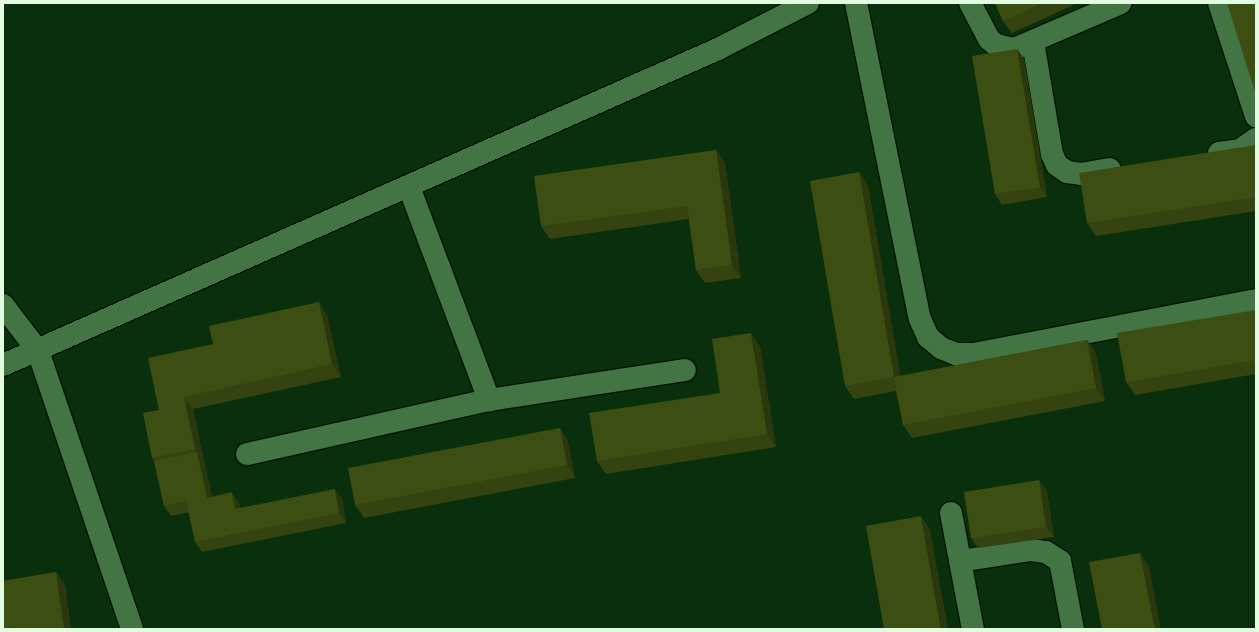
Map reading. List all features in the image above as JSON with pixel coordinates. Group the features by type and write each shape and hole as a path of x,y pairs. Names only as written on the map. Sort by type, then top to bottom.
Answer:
{"street":[{"path":"3,365 38,351 718,49 808,3"},
{"path":"856,3 920,319 928,337 941,348 956,354 974,354 1256,300"},
{"path":"970,3 988,39 996,45 1014,49 1034,42 1121,3"},
{"path":"1219,3 1256,116"},
{"path":"1034,42 1052,154 1057,165 1067,172 1081,174 1134,166"},
{"path":"1195,157 1240,150 1256,139"},
{"path":"409,187 489,400"},
{"path":"3,305 38,351 132,629"},
{"path":"247,454 489,400 685,370"},
{"path":"951,514 973,629"},
{"path":"960,561 1031,550 1046,552 1060,561 1073,629"}],"building":[{"path":"995,3 1042,3 1003,21"},
{"path":"1227,3 1256,3 1256,95"},
{"path":"1017,49 1040,187 995,194 972,56"},
{"path":"1256,145 1256,197 1087,223 1079,173"},
{"path":"716,150 732,265 696,270 687,206 541,226 534,176"},
{"path":"859,172 894,377 845,386 810,181"},
{"path":"319,302 332,364 184,397 195,449 152,458 143,413 159,410 148,358 213,344 209,326"},
{"path":"1256,310 1256,360 1126,382 1117,333"},
{"path":"751,333 767,434 597,461 589,413 720,393 712,339"},
{"path":"1087,340 1096,388 903,425 894,377"},
{"path":"560,428 567,465 355,505 348,468"},
{"path":"197,452 207,498 232,492 235,509 335,489 339,513 195,542 186,501 164,506 154,461"},
{"path":"1039,480 1046,527 971,538 964,492"},
{"path":"921,516 941,629 884,629 866,526"},
{"path":"1140,553 1155,629 1102,629 1089,562"},
{"path":"56,572 64,629 3,628 3,581"}]}
